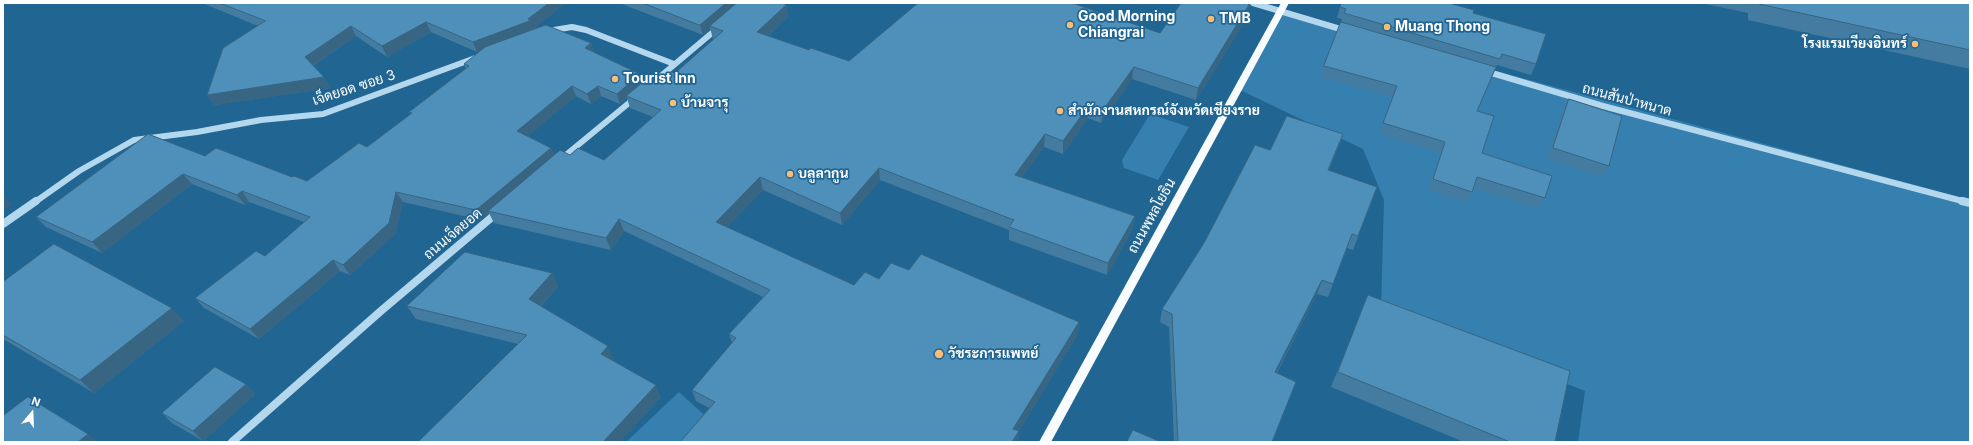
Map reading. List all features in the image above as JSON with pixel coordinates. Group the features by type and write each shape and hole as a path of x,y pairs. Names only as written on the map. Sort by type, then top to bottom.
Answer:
{"main road":[{"name":"ถนนพหลโยธิน","path":"1045,442 1283,7"}],"street":[{"path":"1253,3 1283,7 1354,33"},
{"path":"644,90 726,22"},
{"path":"538,35 552,30 572,27 586,30 674,64"},
{"name":"เจ็ดยอด ซอย 3","path":"3,224 79,172 134,140 197,132 261,120 323,114 486,54"},
{"name":"ถนนสันป่าหนาด","path":"1475,68 1604,106 1970,203"},
{"path":"553,167 638,95"},
{"name":"ถนนเจ็ดยอด","path":"232,442 382,310 504,208"}],"shaded area":[{"path":"1280,12 1970,200 1970,442 1578,442 1585,391 1381,310 1384,200 1363,149 1238,89"},
{"path":"1150,114 1189,127 1158,180 1124,168 1122,160"},
{"path":"679,392 712,422 694,442 626,442"}],"building":[{"path":"220,3 549,3 528,19 532,20 473,42 426,22 382,46 351,26 305,57 324,77 207,95 223,48 265,21"},
{"path":"643,3 726,3 700,25"},
{"path":"737,3 782,3 786,5 757,32 809,50 811,48 849,61 918,3 1072,3 1160,33 1181,3 1250,3 1198,88 1134,67 1103,110 1089,105 1063,141 1045,134 1015,175 1135,216 1108,263 1009,227 1014,220 879,168 840,213 760,177 716,222 854,285 865,272 879,279 891,263 909,270 921,254 1079,322 1013,429 1019,431 1012,442 680,442 715,402 692,390 736,338 729,334 770,290 619,219 606,238 488,211 560,150 570,155 578,148 604,160 661,110 626,96 649,77 659,82 671,72 675,73 723,31 710,26"},
{"path":"1342,3 1452,3 1474,10 1473,13 1546,34 1536,64 1502,54 1500,59 1344,13 1346,9 1340,7"},
{"path":"1758,3 1970,3 1970,50 1759,4"},
{"path":"1341,22 1496,67 1477,111 1494,116 1482,153 1552,176 1545,198 1477,177 1472,192 1433,179 1445,142 1383,123 1397,86 1324,66"},
{"path":"546,25 591,43 585,48 640,74 617,94 598,86 587,94 572,86 517,131 551,148 476,210 396,192 389,223 343,265 333,260 250,329 195,298 256,251 265,256 310,217 242,191 237,195 183,174 92,242 36,217 148,134 205,156 216,148 292,177 294,176 307,181 359,143 367,147 412,113 409,112 469,66 464,64 485,47"},
{"path":"1569,99 1622,116 1609,166 1553,148"},
{"path":"1287,116 1343,134 1328,170 1377,187 1358,236 1352,234 1333,284 1322,280 1275,372 1296,382 1272,442 1178,442 1172,314 1162,309 1204,243 1255,145 1270,150"},
{"path":"54,244 172,308 80,380 3,335 3,282"},
{"path":"465,252 552,273 529,299 608,346 601,354 656,385 603,442 418,442 527,335 407,306"},
{"path":"1368,295 1570,371 1555,442 1510,442 1338,372"},
{"path":"215,367 246,384 193,431 162,413"},
{"path":"28,397 88,434 78,442 3,442 3,416"},
{"path":"1133,430 1161,442 1127,442"}],"place":[{"name":"TMB","path":"1211,19"},
{"name":"Good Morning Chiangrai","path":"1070,25"},
{"name":"Muang Thong","path":"1387,27"},
{"name":"โรงแรมเวียงอินทร์","path":"1915,44"},
{"name":"Tourist Inn","path":"615,79"},
{"name":"บ้านจารุ","path":"673,103"},
{"name":"สำนักงานสหกรณ์จังหวัดเชียงราย","path":"1060,111"},
{"name":"บลูลากูน","path":"790,174"},
{"name":"วัชระการแพทย์","path":"939,354"}]}
